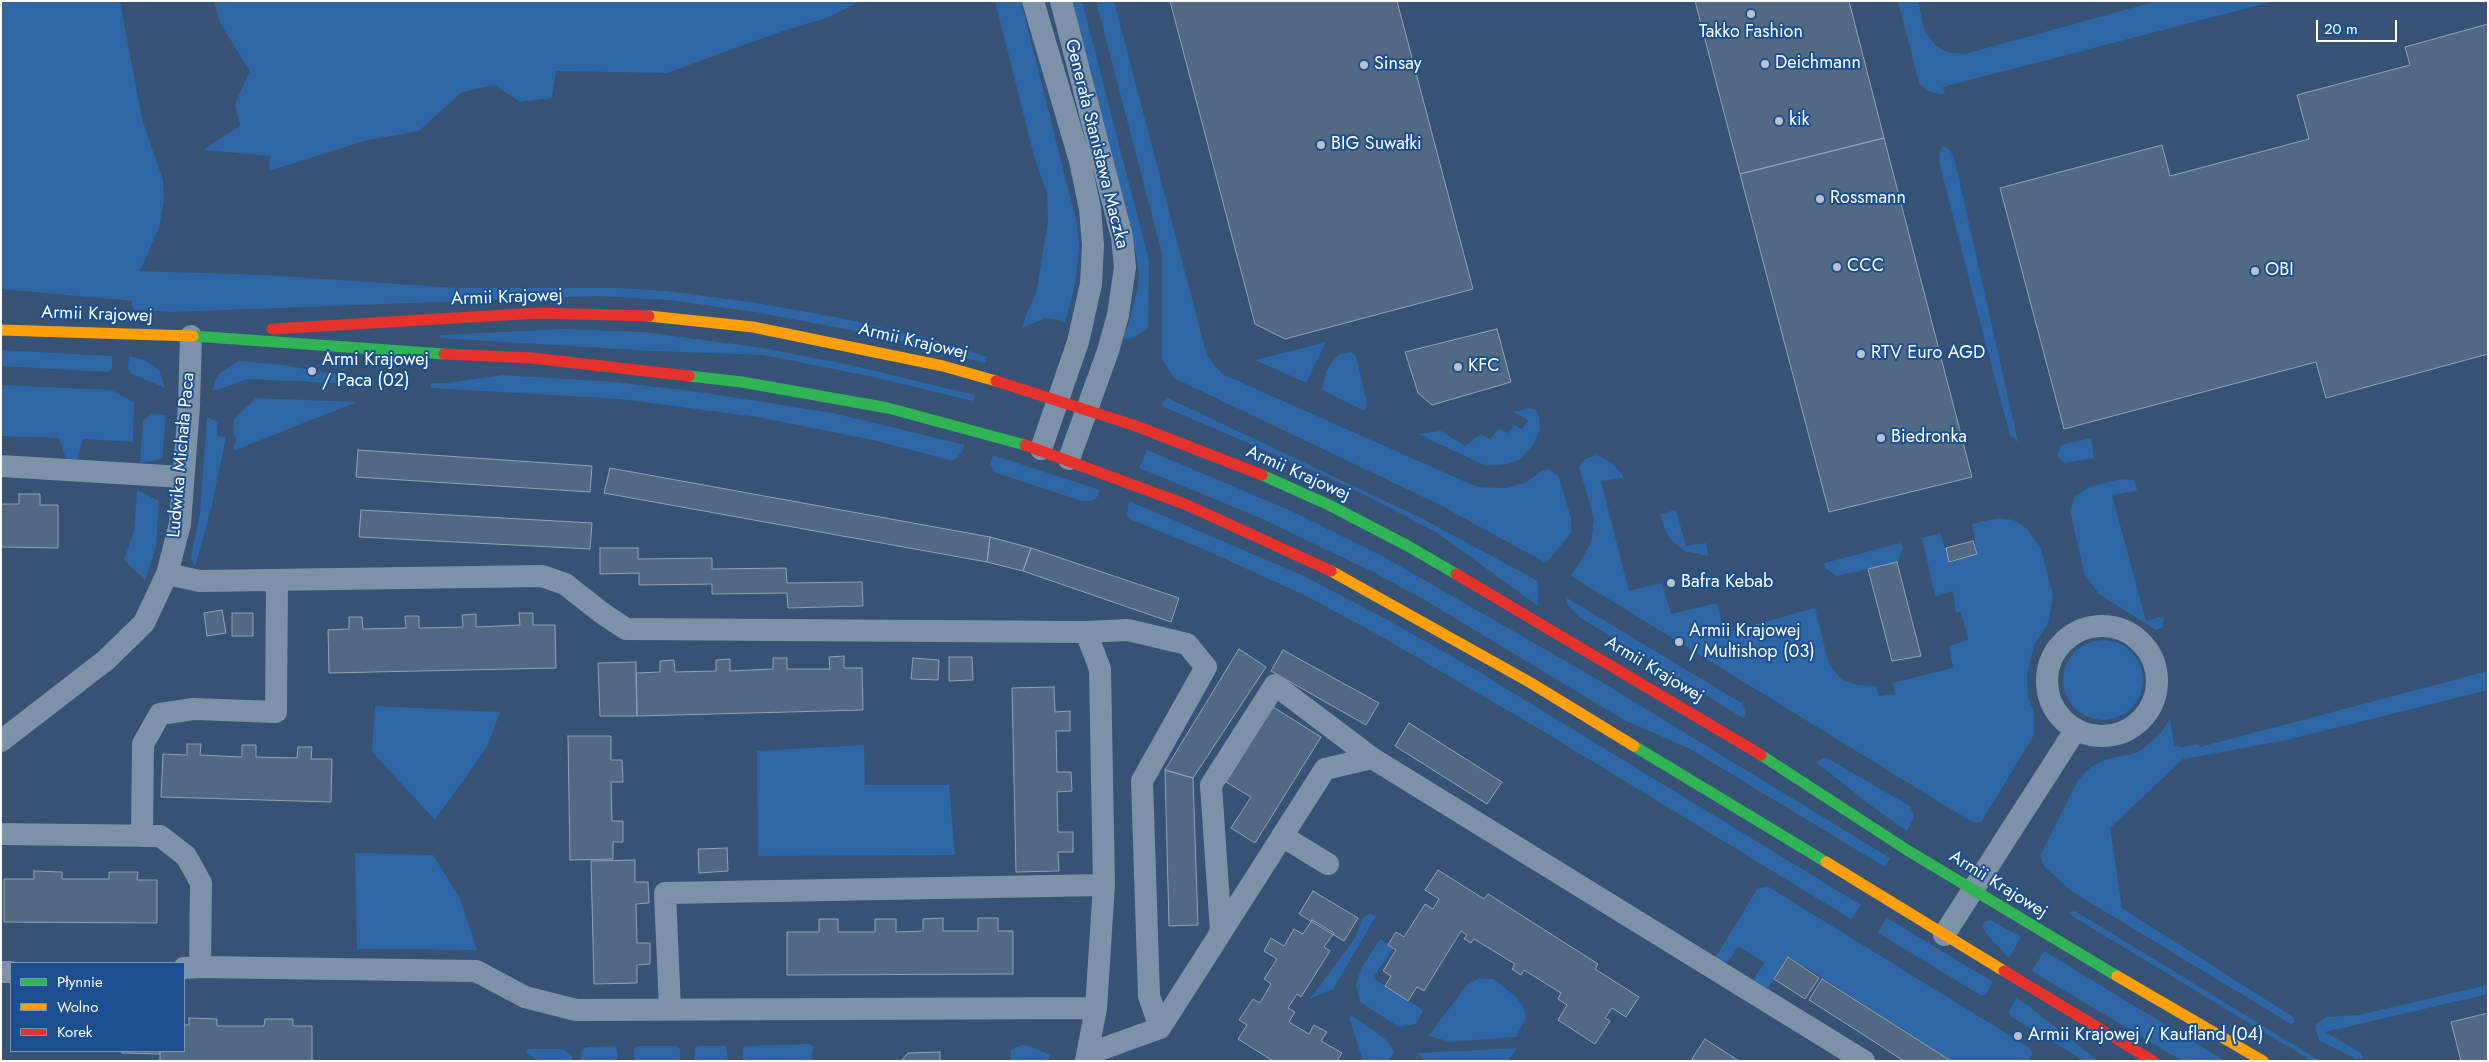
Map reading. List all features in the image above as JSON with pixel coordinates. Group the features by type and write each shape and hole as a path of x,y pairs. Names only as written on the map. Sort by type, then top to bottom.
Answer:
{"main road":[{"name":"Armii Krajowej","path":"191,336 324,324 539,313 664,317 753,327 866,349 943,366 1087,410 1260,474 1329,505 1408,546 1745,744 1908,850 2042,933 2263,1061"},
{"name":"Armii Krajowej","path":"1,330 191,336 427,354 532,358 742,382 888,408 1041,449 1187,505 1330,570 1531,683 2153,1061"}],"street":[{"name":"Generała Stanisława Maczka","path":"1033,1 1080,161 1093,227 1093,265 1078,342 1041,449"},
{"name":"Generała Stanisława Maczka","path":"1061,1 1124,252 1123,291 1118,315 1087,410 1068,459"},
{"name":"Ludwika Michała Paca","path":"1,741 106,660 144,623 168,574 180,524 191,336"},
{"path":"1,466 183,477"},
{"path":"168,574 200,581 542,576 565,584 602,614 626,629 1086,632 1128,630 1187,644 1206,667 1142,781 1150,996 1160,1028"},
{"path":"142,836 143,744 160,714 193,709 276,712 277,580"},
{"path":"2102,626 2130,633 2142,642 2156,668 2156,693 2152,705 2136,724 2113,734 2088,734 2076,729 2063,719 2054,706 2048,691 2048,674 2052,659 2060,645 2072,635 2087,628 2102,626"},
{"path":"1086,632 1100,669 1104,884 1096,1008 1087,1058"},
{"path":"1221,932 1211,785 1275,685 1372,758 1864,1061"},
{"path":"1944,935 2076,729"},
{"path":"1087,1058 1160,1028 1324,769 1372,758"},
{"path":"1,834 160,836 186,856 201,883 192,967 476,971 525,996 576,1010 1096,1008"},
{"path":"1282,836 1328,864"},
{"path":"670,1009 666,893 1104,884"}],"shaded area":[{"path":"1,1 120,1 142,119 163,180 164,200 159,228 140,271 266,275 457,288 621,288 666,291 751,302 846,319 934,340 987,357 985,363 877,335 755,312 669,300 598,296 173,312 133,310 132,301 1,289"},
{"path":"214,1 860,1 830,17 780,32 667,73 556,71 552,98 520,102 494,85 462,92 419,131 364,141 269,171 270,156 203,150 240,126 235,103 250,71 220,23"},
{"path":"995,1 1021,1 1077,224 1079,248 1075,285 1065,323 1045,318 1022,328 1036,294 1048,220 1047,193 1035,160"},
{"path":"1072,1 1082,1 1149,261 1148,327 1134,338 1121,339 1128,326 1138,288 1139,273 1136,254"},
{"path":"1096,1 1114,1 1207,356 1222,374 1477,487 1506,488 1525,483 1542,471 1549,469 1559,477 1571,518 1571,533 1546,563 1440,505 1174,378 1162,360 1162,254"},
{"path":"1898,1 1918,1 1924,29 1936,46 1950,53 1965,54 2157,1 2275,1 1943,87 1945,94 1940,94 1928,91 1919,83"},
{"path":"1942,146 1948,148 1954,157 2018,442 2010,435 1974,299 1940,165 1939,156"},
{"path":"564,329 643,332 757,347 850,365 975,395 973,401 873,377 764,355 652,351 440,338 440,335"},
{"path":"1326,342 1306,383 1255,360"},
{"path":"1,350 112,356 112,368 109,372 1,366"},
{"path":"1351,352 1356,356 1367,403 1365,411 1322,390 1326,372 1332,362 1340,354"},
{"path":"129,356 145,360 159,370 165,388 132,374 128,368"},
{"path":"239,361 284,365 360,379 374,379 374,385 248,379 213,391 215,380 220,373"},
{"path":"502,375 616,382 706,393 833,413 965,445 961,453 953,461 873,440 757,417 620,399 431,388 431,383 447,383"},
{"path":"1,385 111,390 134,402 133,442 83,439 77,459 66,459 59,438 1,436"},
{"path":"256,398 357,402 233,451 236,438 233,434 234,419"},
{"path":"1168,398 1419,517 1538,581 1538,606 1436,532 1343,484 1162,406 1162,403"},
{"path":"1530,408 1536,410 1539,416 1540,430 1533,445 1520,459 1508,464 1486,466 1418,434 1441,431 1465,446 1481,434 1490,439 1499,429 1508,433 1514,425 1522,429 1528,420 1513,412"},
{"path":"151,414 166,415 162,459 140,463 143,421"},
{"path":"207,417 217,422 217,436 226,437 211,509 195,567 191,558 200,513"},
{"path":"2091,438 2094,458 2065,463 2057,456 2061,445"},
{"path":"1147,450 1289,510 1386,558 1600,681 1890,858 1885,867 1690,749 1624,720 1423,599 1373,572 1258,517 1139,468"},
{"path":"993,455 1100,490 1097,497 1091,501 1082,501 996,473 990,464"},
{"path":"1597,455 1613,464 1623,475 1623,478 1601,481 1629,591 1662,583 1671,614 1717,603 1725,633 1815,608 1828,660 1833,669 1841,679 1857,685 1876,686 1879,696 1895,694 1893,683 1953,668 1949,646 1968,640 1961,612 1956,613 1953,591 1935,596 1922,538 1940,533 1950,562 1977,554 1972,524 1998,518 2014,520 2027,529 2040,546 2053,595 2049,621 2034,646 2027,674 2028,697 2034,712 2034,735 1982,821 1976,823 1967,819 1571,576 1591,543 1594,519 1579,467 1585,459"},
{"path":"2121,479 2135,480 2137,491 2112,495 2146,621 2164,616 2163,627 2156,630 2099,594 2084,573 2070,510 2075,496 2089,487"},
{"path":"137,490 159,501 156,547 145,580 124,560 134,531"},
{"path":"1129,501 1304,576 1384,618 1474,669 1861,905 1851,919 1541,730 1377,634 1308,597 1208,551 1132,520 1127,515"},
{"path":"1676,510 1686,546 1706,543 1708,556 1685,551 1670,539 1660,514"},
{"path":"1901,543 1903,549 1897,562 1837,576 1825,568 1824,563"},
{"path":"1567,598 1743,704 1746,714 1743,718 1579,617 1567,604"},
{"path":"2103,640 2118,643 2131,652 2140,665 2143,680 2140,695 2131,708 2118,717 2103,720 2088,717 2075,708 2066,695 2063,680 2066,665 2075,652 2088,643"},
{"path":"2488,671 2488,690 2282,741 2183,759 2110,828 2122,908 2293,1017 2294,1022 2291,1024 2071,891 2044,866 2040,856 2078,780 2091,767 2104,760 2136,753 2144,748 2160,734 2170,719 2174,745 2181,747 2199,744 2200,747"},
{"path":"375,706 500,712 487,747 435,820 372,752"},
{"path":"864,745 865,785 949,785 955,855 758,856 757,751"},
{"path":"1825,757 1910,806 1913,819 1907,831 1870,805 1816,762"},
{"path":"355,853 433,855 459,896 477,950 357,949"},
{"path":"1767,886 2030,1048 2032,1054 2027,1061 1951,1061 1788,956 1768,988 1753,980 1764,963 1738,946 1728,962 1714,960 1757,889"},
{"path":"2075,911 2320,1061 2312,1061 2067,913"},
{"path":"1370,913 1376,916 1333,989 1310,999 1355,938 1363,918"},
{"path":"1887,918 1993,982 1986,995 1980,995 1880,934 1878,932"},
{"path":"1990,920 2021,937 2009,958 1987,935 1983,927 1984,922"},
{"path":"1380,939 1394,947 1373,978 1423,1010 1416,1024 1399,1027 1360,1002 1356,985 1361,969"},
{"path":"2044,951 2225,1061 2182,1061 2032,971"},
{"path":"1479,978 1493,979 1514,995 1523,1006 1526,1017 1516,1037 1451,1042 1428,1036 1467,985"},
{"path":"2488,985 2488,994 2325,1032 2361,1053 2363,1058 2356,1059 2319,1040 2316,1030 2316,1024 2327,1017 2358,1015"},
{"path":"2016,998 2098,1061 2084,1061 2010,1016 2009,1011"},
{"path":"1353,1016 1385,1039 1395,1052 1387,1061 1363,1061 1349,1017"},
{"path":"810,1044 813,1047 811,1061 743,1061 743,1048 745,1046"},
{"path":"1022,1045 1030,1046 1050,1055 1048,1061 1011,1061 1011,1050"},
{"path":"615,1046 618,1061 580,1061 582,1050 586,1047"},
{"path":"637,1046 676,1046 680,1049 680,1061 635,1061 634,1049"},
{"path":"698,1046 726,1046 728,1061 694,1061 695,1048"},
{"path":"1517,1048 1508,1061 1427,1061 1417,1053"},
{"path":"527,1049 563,1049 572,1056 572,1061 538,1061 527,1053"}],"building":[{"name":"BIG Suwałki","path":"1170,1 1397,1 1473,289 1285,339 1255,324"},
{"path":"1695,1 1849,1 1884,138 1740,174"},
{"name":"OBI","path":"2488,24 2488,354 2326,398 2316,362 2064,429 2000,188 2162,145 2170,176 2309,139 2297,95 2410,65 2405,47"},
{"path":"1884,138 1972,477 1829,512 1740,174"},
{"name":"KFC","path":"1497,329 1511,382 1432,405 1418,393 1405,352"},
{"path":"358,450 592,466 590,492 356,477"},
{"path":"610,468 990,537 987,562 604,493"},
{"path":"19,494 40,494 40,505 58,505 58,548 1,547 1,504 19,504"},
{"path":"361,510 592,523 590,549 359,537"},
{"path":"990,537 1031,548 1023,571 987,562"},
{"path":"1973,541 1977,554 1949,562 1946,548"},
{"path":"600,548 638,548 638,559 712,558 712,569 786,568 787,583 862,582 863,606 788,608 787,593 712,594 712,584 639,585 639,573 600,574"},
{"path":"1031,548 1179,598 1171,622 1023,571"},
{"path":"1897,562 1921,656 1892,661 1868,569"},
{"path":"222,610 226,633 207,636 204,613"},
{"path":"232,613 253,613 253,636 232,636"},
{"path":"519,613 533,613 533,625 555,625 556,668 329,673 328,630 349,629 349,617 362,617 363,629 406,628 405,616 419,616 419,628 463,627 462,615 476,614 476,627 520,625"},
{"path":"1239,649 1266,667 1193,778 1165,770"},
{"path":"1283,650 1379,703 1366,725 1271,671"},
{"path":"844,656 844,668 862,668 863,710 637,716 636,673 660,672 660,661 674,660 675,672 716,671 716,660 730,659 730,671 773,669 773,658 787,658 787,669 830,669 829,657"},
{"path":"949,657 972,657 973,680 949,681"},
{"path":"913,658 939,660 938,680 911,679"},
{"path":"636,662 637,716 600,716 598,663"},
{"path":"1054,687 1055,712 1070,711 1070,731 1056,731 1057,772 1071,772 1072,791 1057,792 1058,832 1073,832 1073,852 1058,852 1059,871 1016,872 1012,688"},
{"path":"1273,707 1321,737 1255,843 1231,828 1251,797 1226,782"},
{"path":"1409,723 1502,782 1487,804 1395,746"},
{"path":"568,736 611,736 611,760 622,760 623,782 611,782 612,821 623,821 623,842 613,842 613,859 570,860"},
{"path":"187,744 201,744 200,755 242,757 242,745 256,745 256,757 297,758 298,747 312,747 311,759 332,759 331,802 161,797 163,754 187,755"},
{"path":"1165,770 1193,778 1198,925 1169,926"},
{"path":"727,848 728,871 699,873 698,849"},
{"path":"635,860 635,882 648,882 649,903 636,904 637,943 650,943 650,964 637,965 637,983 594,984 591,861"},
{"path":"1438,870 1484,899 1488,894 1598,964 1595,969 1639,997 1626,1017 1612,1008 1605,1018 1610,1021 1595,1044 1558,1020 1567,1005 1558,999 1561,993 1524,970 1521,975 1512,969 1515,964 1474,939 1471,943 1464,939 1467,935 1461,931 1424,991 1417,987 1408,1001 1385,986 1391,976 1383,971 1396,950 1388,945 1396,932 1404,937 1425,904 1433,909 1439,899 1425,890"},
{"path":"34,871 62,872 62,879 109,879 109,872 138,872 137,880 157,880 157,923 4,922 4,879 34,879"},
{"path":"1313,891 1358,918 1344,941 1299,914"},
{"path":"943,918 943,931 978,931 978,918 998,918 998,931 1013,931 1013,974 787,975 787,932 819,932 819,919 838,919 838,932 875,932 875,919 896,919 896,932 923,931 923,919"},
{"path":"1312,920 1334,933 1324,947 1330,951 1301,997 1297,994 1288,1008 1295,1012 1289,1022 1309,1034 1314,1025 1327,1032 1321,1041 1342,1053 1337,1061 1273,1061 1238,1039 1247,1025 1239,1020 1253,999 1260,1003 1271,984 1264,979 1277,959 1264,951 1271,938 1284,946 1294,929 1303,934"},
{"path":"1788,957 1819,978 1805,999 1774,979"},
{"path":"1822,979 1951,1061 1904,1061 1809,1000"},
{"path":"2488,1013 2488,1061 2461,1061 2451,1022"},
{"path":"189,1018 217,1019 217,1026 264,1026 265,1019 293,1019 293,1026 312,1026 312,1061 160,1061 160,1052 185,1052 185,1025 189,1025"},
{"path":"1705,1039 1739,1061 1695,1061 1692,1059"},
{"path":"160,1052 160,1054 122,1053"},
{"path":"940,1052 940,1061 901,1061 908,1053"}],"traffic: fast":[{"path":"193,336 444,354"},
{"path":"689,376 742,382 888,408 1025,445"},
{"path":"1262,475 1329,505 1408,546 1456,574"},
{"path":"1634,746 1826,862"},
{"path":"1761,755 1907,850 2117,976"}],"traffic: slow":[{"path":"649,316 753,327 943,366 996,381"},
{"path":"1,330 193,336"},
{"path":"1331,571 1531,683 1634,746"},
{"path":"1826,862 2004,971"},
{"path":"2117,976 2263,1061"}],"traffic: jam":[{"path":"272,329 539,313 649,316"},
{"path":"444,354 532,358 689,376"},
{"path":"996,381 1136,426 1262,475"},
{"path":"1025,445 1187,505 1331,571"},
{"path":"1456,574 1761,755"},
{"path":"2004,971 2153,1061"}],"place":[{"name":"Takko Fashion","path":"1751,14"},
{"name":"Deichmann","path":"1765,64"},
{"name":"Sinsay","path":"1364,65"},
{"name":"kik","path":"1779,121"},
{"name":"BIG Suwałki","path":"1321,145"},
{"name":"Rossmann","path":"1820,199"},
{"name":"CCC","path":"1837,267"},
{"name":"OBI","path":"2255,271"},
{"name":"RTV Euro AGD","path":"1861,354"},
{"name":"KFC","path":"1458,367"},
{"name":"Armi Krajowej / Paca (02)","path":"312,371"},
{"name":"Biedronka","path":"1881,438"},
{"name":"Bafra Kebab","path":"1671,583"},
{"name":"Armii Krajowej / Multishop (03)","path":"1679,642"},
{"name":"Armii Krajowej / Kaufland (04)","path":"2018,1036"}]}
